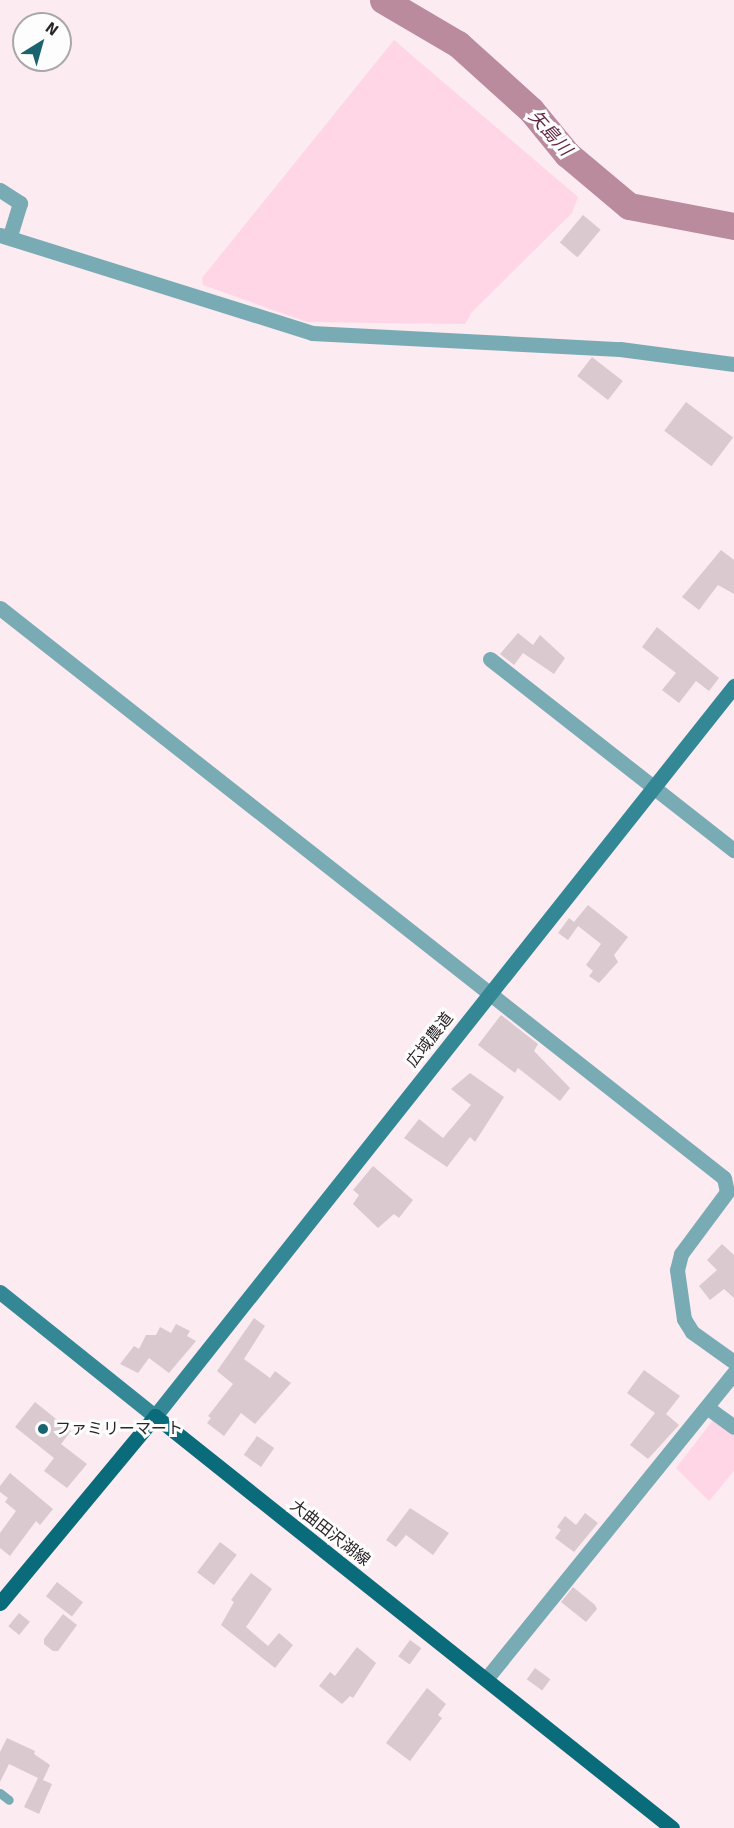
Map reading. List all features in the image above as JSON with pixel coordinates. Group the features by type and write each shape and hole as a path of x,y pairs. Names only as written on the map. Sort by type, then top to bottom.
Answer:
{"main road":[{"path":"0,1603 155,1416"},
{"name":"大曲田沢湖線","path":"155,1416 672,1828"}],"street":[{"path":"0,190 20,203 5,235 312,333 620,349 734,364"},
{"path":"0,608 488,995 724,1178 728,1192 681,1254 677,1270 684,1319 692,1332 734,1362"},
{"path":"490,659 734,850"},
{"name":"広域農道","path":"155,1416 734,686"},
{"path":"0,1292 155,1416"},
{"path":"486,1679 708,1408 734,1373"},
{"path":"708,1408 734,1427"}],"lane":[{"path":"0,1793 9,1800"}],"shaded area":[{"path":"394,40 578,197 572,213 472,312 465,324 307,322 203,285 202,278"},
{"path":"713,1420 734,1435 734,1471 709,1501 676,1468"}],"building":[{"path":"583,215 601,230 577,257 560,243"},
{"path":"592,357 623,381 608,400 577,376"},
{"path":"686,402 733,438 711,466 664,431"},
{"path":"721,550 734,560 734,594 718,585 699,610 682,597"},
{"path":"657,627 719,678 709,691 696,681 679,703 662,690 676,673 642,647"},
{"path":"518,633 533,645 540,635 565,658 554,674 523,653 514,665 500,654"},
{"path":"588,905 628,937 614,955 618,962 599,983 589,976 593,971 586,965 601,944 578,926 568,940 558,933 569,918 574,922"},
{"path":"501,1015 538,1044 534,1051 570,1088 560,1101 518,1068 515,1073 478,1045"},
{"path":"470,1073 504,1097 475,1142 470,1137 447,1167 404,1138 419,1119 443,1138 471,1105 451,1089"},
{"path":"373,1166 413,1200 399,1218 394,1214 378,1228 353,1204 359,1195 353,1190"},
{"path":"722,1244 734,1255 734,1298 724,1289 710,1300 699,1286 717,1270 707,1260"},
{"path":"254,1318 265,1326 244,1359 270,1378 275,1371 291,1383 255,1424 241,1413 224,1436 207,1423 211,1418 208,1416 233,1384 217,1371"},
{"path":"176,1324 190,1331 187,1336 196,1341 169,1373 149,1358 138,1373 120,1364 134,1346 139,1349 146,1335 156,1335 160,1327 171,1333"},
{"path":"644,1370 680,1396 666,1414 679,1425 648,1459 630,1445 655,1413 627,1393"},
{"name":"ファミリーマート","path":"35,1402 71,1431 61,1444 87,1464 67,1488 44,1471 54,1458 15,1427"},
{"path":"257,1436 274,1448 261,1467 244,1455"},
{"path":"10,1473 53,1509 40,1525 36,1521 10,1556 0,1548 0,1533 16,1511 5,1502 8,1498 0,1492 0,1486"},
{"path":"410,1508 449,1533 433,1555 406,1535 396,1547 386,1540"},
{"path":"585,1513 598,1523 574,1552 555,1538 561,1530 557,1527 565,1516 576,1525"},
{"path":"220,1542 237,1555 214,1585 197,1572"},
{"path":"251,1573 272,1589 246,1627 268,1646 279,1633 293,1645 275,1668 221,1625 234,1602 231,1600"},
{"path":"57,1582 83,1602 72,1617 46,1596"},
{"path":"573,1587 597,1609 586,1622 561,1602"},
{"path":"19,1613 30,1622 19,1635 8,1626"},
{"path":"63,1614 77,1625 58,1651 53,1651 44,1644 44,1639"},
{"path":"410,1640 421,1648 410,1664 398,1656"},
{"path":"357,1647 376,1663 353,1698 350,1696 342,1704 319,1686 330,1672 335,1676"},
{"path":"535,1668 550,1679 542,1690 527,1679"},
{"path":"427,1688 446,1704 438,1715 442,1718 410,1761 386,1743"},
{"path":"7,1738 35,1751 34,1754 50,1765 43,1780 52,1784 39,1814 24,1807 38,1778 9,1764 0,1782 0,1752"}],"waterway":[{"name":"矢島川","path":"383,0 458,44 531,110 567,154 629,206 734,226"}],"place":[{"name":"ファミリーマート","path":"43,1429"}]}
